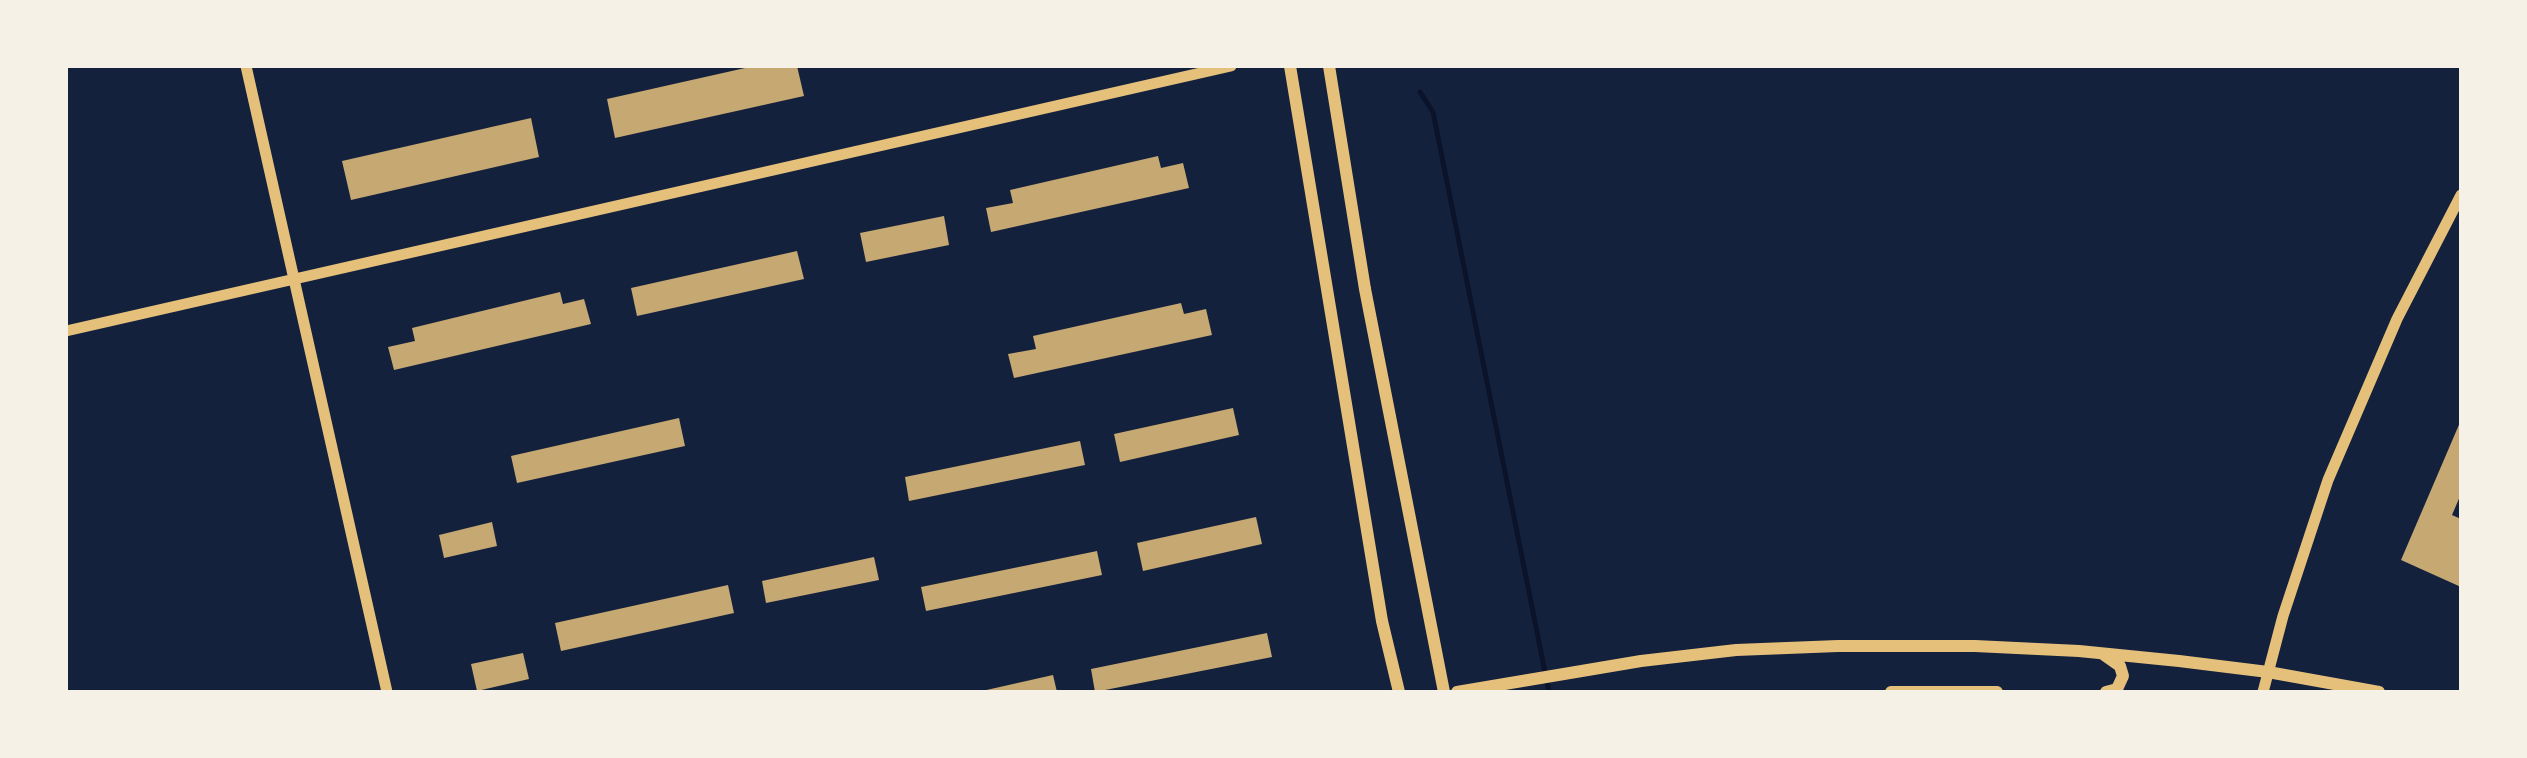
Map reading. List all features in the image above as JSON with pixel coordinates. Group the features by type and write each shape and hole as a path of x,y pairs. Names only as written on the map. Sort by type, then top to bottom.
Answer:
{"main road":[{"path":"1290,66 1382,621 1399,692"},
{"path":"1329,66 1365,289 1444,692"},
{"path":"1457,692 1581,670 1736,650 1975,646 2103,653 2268,672 2379,692"},
{"path":"2103,653 2120,666 2123,676 2117,689 2106,692"},
{"path":"1891,692 1997,692"}],"street":[{"path":"246,66 387,692"},
{"path":"66,331 1231,66"},
{"path":"2263,692 2283,616 2328,480 2397,319 2461,195"}],"building":[{"path":"754,66 797,66 804,96 615,138 607,99"},
{"path":"531,118 539,157 351,200 342,161"},
{"path":"1158,156 1161,168 1183,163 1189,188 991,232 986,208 1013,203 1010,190"},
{"path":"944,216 949,245 866,262 860,233"},
{"path":"797,251 804,279 637,316 631,288"},
{"path":"560,292 563,304 584,299 591,324 394,370 388,347 415,341 412,328"},
{"path":"1181,303 1184,314 1206,309 1212,335 1014,378 1008,354 1036,349 1033,336"},
{"path":"1233,408 1239,435 1120,462 1114,434"},
{"path":"679,418 685,446 517,483 511,456"},
{"path":"2461,420 2461,494 2452,515 2461,519 2461,587 2401,560"},
{"path":"1080,441 1085,465 909,501 905,477"},
{"path":"1256,517 1262,544 1143,571 1137,543"},
{"path":"492,522 497,546 444,558 439,535"},
{"path":"1097,551 1102,575 926,611 921,587"},
{"path":"874,557 879,580 766,603 762,581"},
{"path":"728,585 734,613 561,651 555,623"},
{"path":"1267,633 1272,657 1095,692 1091,669"},
{"path":"523,653 529,679 477,691 471,664"},
{"path":"1053,675 1057,692 982,692 982,691"}],"waterway":[{"path":"1420,92 1433,112 1549,692"}]}
